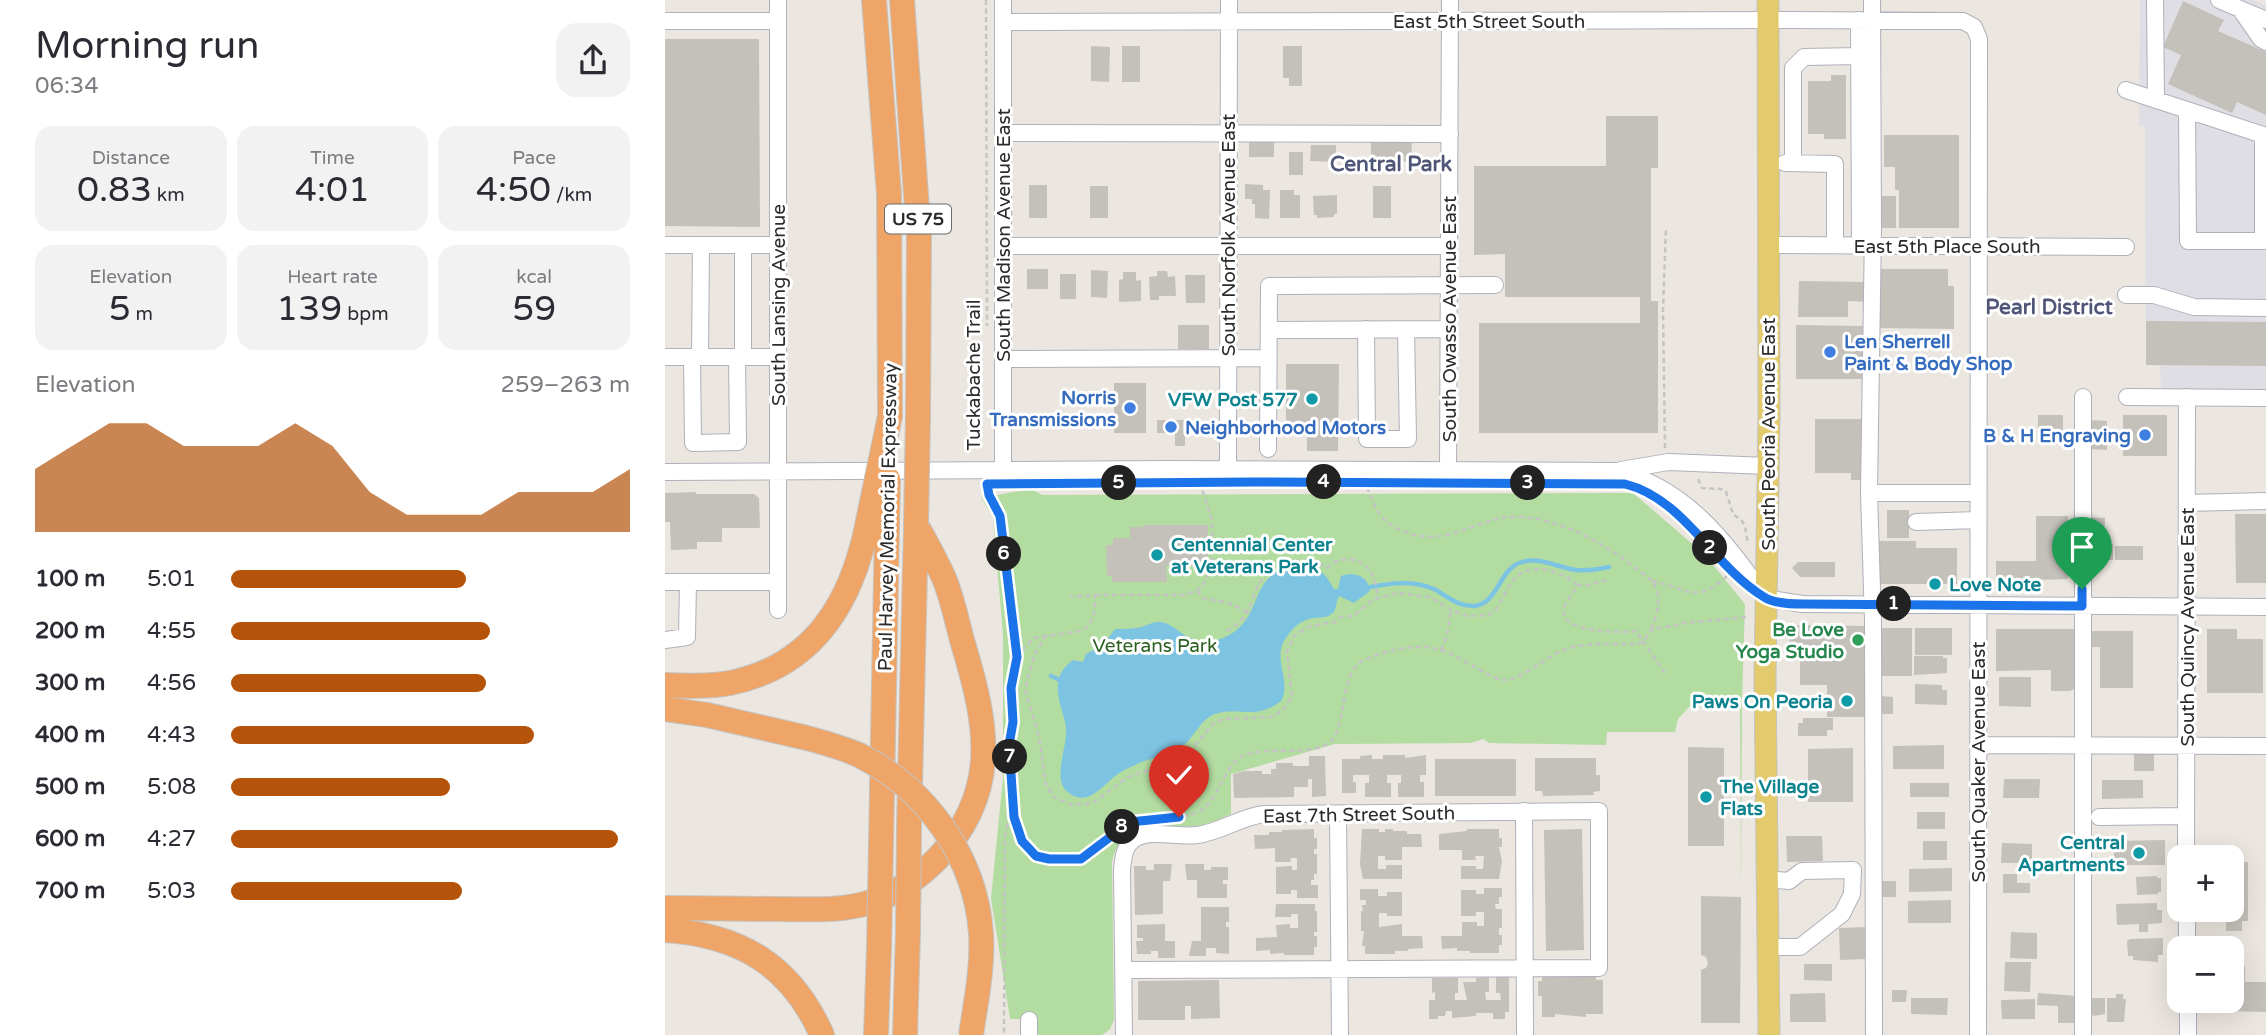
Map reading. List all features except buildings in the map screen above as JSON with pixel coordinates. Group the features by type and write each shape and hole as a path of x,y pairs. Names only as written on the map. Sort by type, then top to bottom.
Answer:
{"highway":[{"name":"Paul Harvey Memorial Expressway","path":"874,0 889,194 890,416 877,526 881,844 876,1035"},
{"name":"Paul Harvey Memorial Expressway","path":"902,0 919,236 918,416 905,1035"},
{"path":"665,908 827,910 855,906 893,892 918,876 959,833 970,811 982,775 982,717 976,687 944,578 916,524"},
{"path":"665,685 704,686 730,683 781,664 804,647 824,629 840,607 860,558 877,526"},
{"path":"665,709 707,715 843,749 881,768 912,792 932,813 948,835 971,885 981,932 981,965 971,1035"},
{"path":"665,930 704,935 752,951 790,982 804,1000 822,1035"}],"main road":[{"name":"South Peoria Avenue East","path":"1768,10 1766,598 1769,1035"}],"street":[{"name":"South Lansing Avenue","path":"778,0 778,610"},
{"name":"South Madison Avenue East","path":"994,477 1003,359 1003,0"},
{"name":"South Norfolk Avenue East","path":"1228,470 1229,0"},
{"name":"South Owasso Avenue East","path":"1448,470 1450,0"},
{"path":"1866,246 1859,55 1865,20 1872,0"},
{"path":"2155,0 2156,100"},
{"path":"2219,0 2266,20"},
{"path":"2240,9 2266,42"},
{"name":"East 5th Street South","path":"1003,22 1450,21 1768,10 1865,20 1963,22 1974,27"},
{"path":"665,20 778,21"},
{"path":"1865,20 1874,1035"},
{"name":"South Quaker Avenue East","path":"1974,27 1979,39 1978,1035"},
{"path":"1768,69 1793,68 1804,57 1859,55"},
{"path":"1793,68 1793,163"},
{"path":"2126,90 2187,110 2265,136 2263,241 2188,241 2187,110"},
{"path":"1003,133 1450,134"},
{"path":"1768,163 1835,164 1835,245"},
{"path":"665,245 778,245"},
{"path":"701,245 693,443 738,442 744,245"},
{"name":"East 5th Place South","path":"1768,245 2126,247"},
{"path":"1003,246 1449,246"},
{"path":"1268,449 1269,286 1495,285"},
{"path":"2126,295 2154,295 2194,307 2266,308"},
{"path":"1366,329 1367,439 1408,439 1406,329"},
{"path":"1269,330 1448,329"},
{"path":"665,357 778,357"},
{"path":"1003,359 1268,358"},
{"path":"2083,397 2083,1035"},
{"path":"2127,397 2266,398"},
{"name":"South Quincy Avenue East","path":"2186,845 2187,397"},
{"path":"665,472 778,471 994,477 1228,470 1615,471 1668,462 1768,466"},
{"path":"1615,471 1659,485 1692,509 1733,554 1766,598 1795,604 2266,607"},
{"path":"1870,493 1978,493"},
{"path":"2187,503 2266,502"},
{"path":"1916,522 1979,520"},
{"path":"665,582 777,582"},
{"path":"665,640 688,637 688,582"},
{"path":"1978,745 2266,746"},
{"path":"1524,811 1525,1035"},
{"name":"East 7th Street South","path":"1124,970 1122,870 1127,846 1135,839 1147,835 1195,836 1213,832 1248,816 1263,814 1599,811 1599,968 1525,968"},
{"path":"1338,814 1340,1035"},
{"path":"2099,817 2186,817"},
{"path":"1767,879 1789,881 1802,872 1853,870 1852,894 1842,914 1800,947 1768,947"},
{"path":"1124,1035 1124,970 1525,968"},
{"path":"2187,1013 2188,1035"}],"path":[{"name":"Tuckabache Trail","path":"986,0 987,326"},
{"path":"1665,455 1666,228"},
{"path":"1697,472 1702,488 1721,489 1728,496 1733,514 1745,526 1749,546"},
{"path":"994,477 989,495 1000,516 1017,657 1011,688 1013,722 1009,745 1014,817 1018,832 1032,853 1049,859 1081,859 1130,822 1150,819"},
{"path":"1070,597 1182,595 1197,591 1208,577 1213,551 1212,520 1201,486"},
{"path":"1162,818 1194,814 1207,807 1231,766 1241,756 1255,751 1318,748 1331,741 1340,724 1346,689 1357,664 1365,660 1408,648 1428,648 1441,650 1503,680 1510,680 1552,655 1591,645 1635,644 1644,640 1651,630 1658,612 1657,587 1613,551 1583,535 1556,524 1527,518 1501,518 1441,538 1416,536 1388,525 1382,519 1367,487"},
{"path":"1227,631 1243,619 1260,582 1272,570 1290,561 1305,560 1327,568 1341,559 1350,558 1364,566 1374,578 1378,597"},
{"path":"1046,635 1034,655 1025,690 1039,737 1044,777 1054,796 1072,805 1086,805 1104,796 1128,777 1184,758 1215,722 1224,719 1272,718 1283,710 1293,698 1287,652 1294,636 1310,626 1353,616 1378,597 1397,593 1430,597 1467,616 1488,615 1495,611 1515,577 1535,569 1571,579 1577,585 1608,580"},
{"path":"1652,581 1695,593 1709,591 1728,575"},
{"path":"1577,585 1564,610 1564,616 1572,624 1584,629 1616,633 1636,631 1665,673"},
{"path":"1197,591 1203,598 1229,603 1247,612"},
{"path":"1017,657 1033,638 1081,631 1088,627 1095,612 1095,595"},
{"path":"1441,650 1447,635 1451,610"},
{"path":"1651,630 1685,623 1751,616"},
{"path":"1004,1035 1005,836 1008,822 1014,817"}],"shaded area":[{"path":"2140,0 2253,0 2266,6 2266,389 2161,389 2160,366 2146,365 2145,127 2139,126"}],"green space":[{"name":"Veterans Park","path":"1033,490 1042,495 1633,493 1704,554 1745,604 1741,891 1740,707 1689,707 1678,719 1675,732 1607,732 1606,745 1489,743 1483,739 1471,743 1335,744 1231,774 1231,814 1223,818 1196,826 1144,827 1133,830 1124,837 1112,862 1114,1020 1110,1029 1102,1035 1038,1035 1031,1019 1010,1019 991,898 1003,778 1003,635 993,517 981,497"}],"water":[{"path":"1306,564 1323,573 1334,589 1338,589 1341,576 1351,574 1364,578 1370,591 1354,603 1339,596 1333,613 1327,617 1305,620 1289,633 1280,656 1285,687 1281,701 1263,711 1215,714 1205,720 1186,743 1176,750 1125,770 1089,796 1076,797 1063,787 1061,770 1066,731 1058,681 1073,660 1083,662 1086,654 1103,645 1115,629 1137,628 1158,622 1172,626 1200,641 1223,638 1237,630 1246,619 1264,584 1273,575 1286,568"}],"waterway":[{"path":"1370,587 1418,584 1434,589 1457,602 1473,606 1487,600 1512,567 1519,563 1534,560 1581,570 1609,567"},
{"path":"1051,676 1060,680"}],"place":[{"name":"Len Sherrell Paint & Body Shop","path":"1830,352"},
{"name":"VFW Post 577","path":"1312,399"},
{"name":"Norris Transmissions","path":"1130,408"},
{"name":"Neighborhood Motors","path":"1171,427"},
{"name":"B & H Engraving","path":"2145,435"},
{"name":"Centennial Center at Veterans Park","path":"1157,555"},
{"name":"Love Note","path":"1935,584"},
{"name":"Be Love Yoga Studio","path":"1858,640"},
{"name":"Paws On Peoria","path":"1847,701"},
{"name":"The Village Flats","path":"1706,797"},
{"name":"Central Apartments","path":"2139,853"}],"district":[{"name":"Central Park","path":"1391,164"},
{"name":"Pearl District","path":"2049,307"}],"route":[{"path":"1179,817 1130,822 1081,859 1049,859 1036,856 1022,841 1014,817 1009,745 1013,722 1011,688 1017,657 1000,516 989,495 987,484 1625,484 1647,492 1671,508 1733,571 1766,598 1795,604 2082,606 2082,589"}]}
